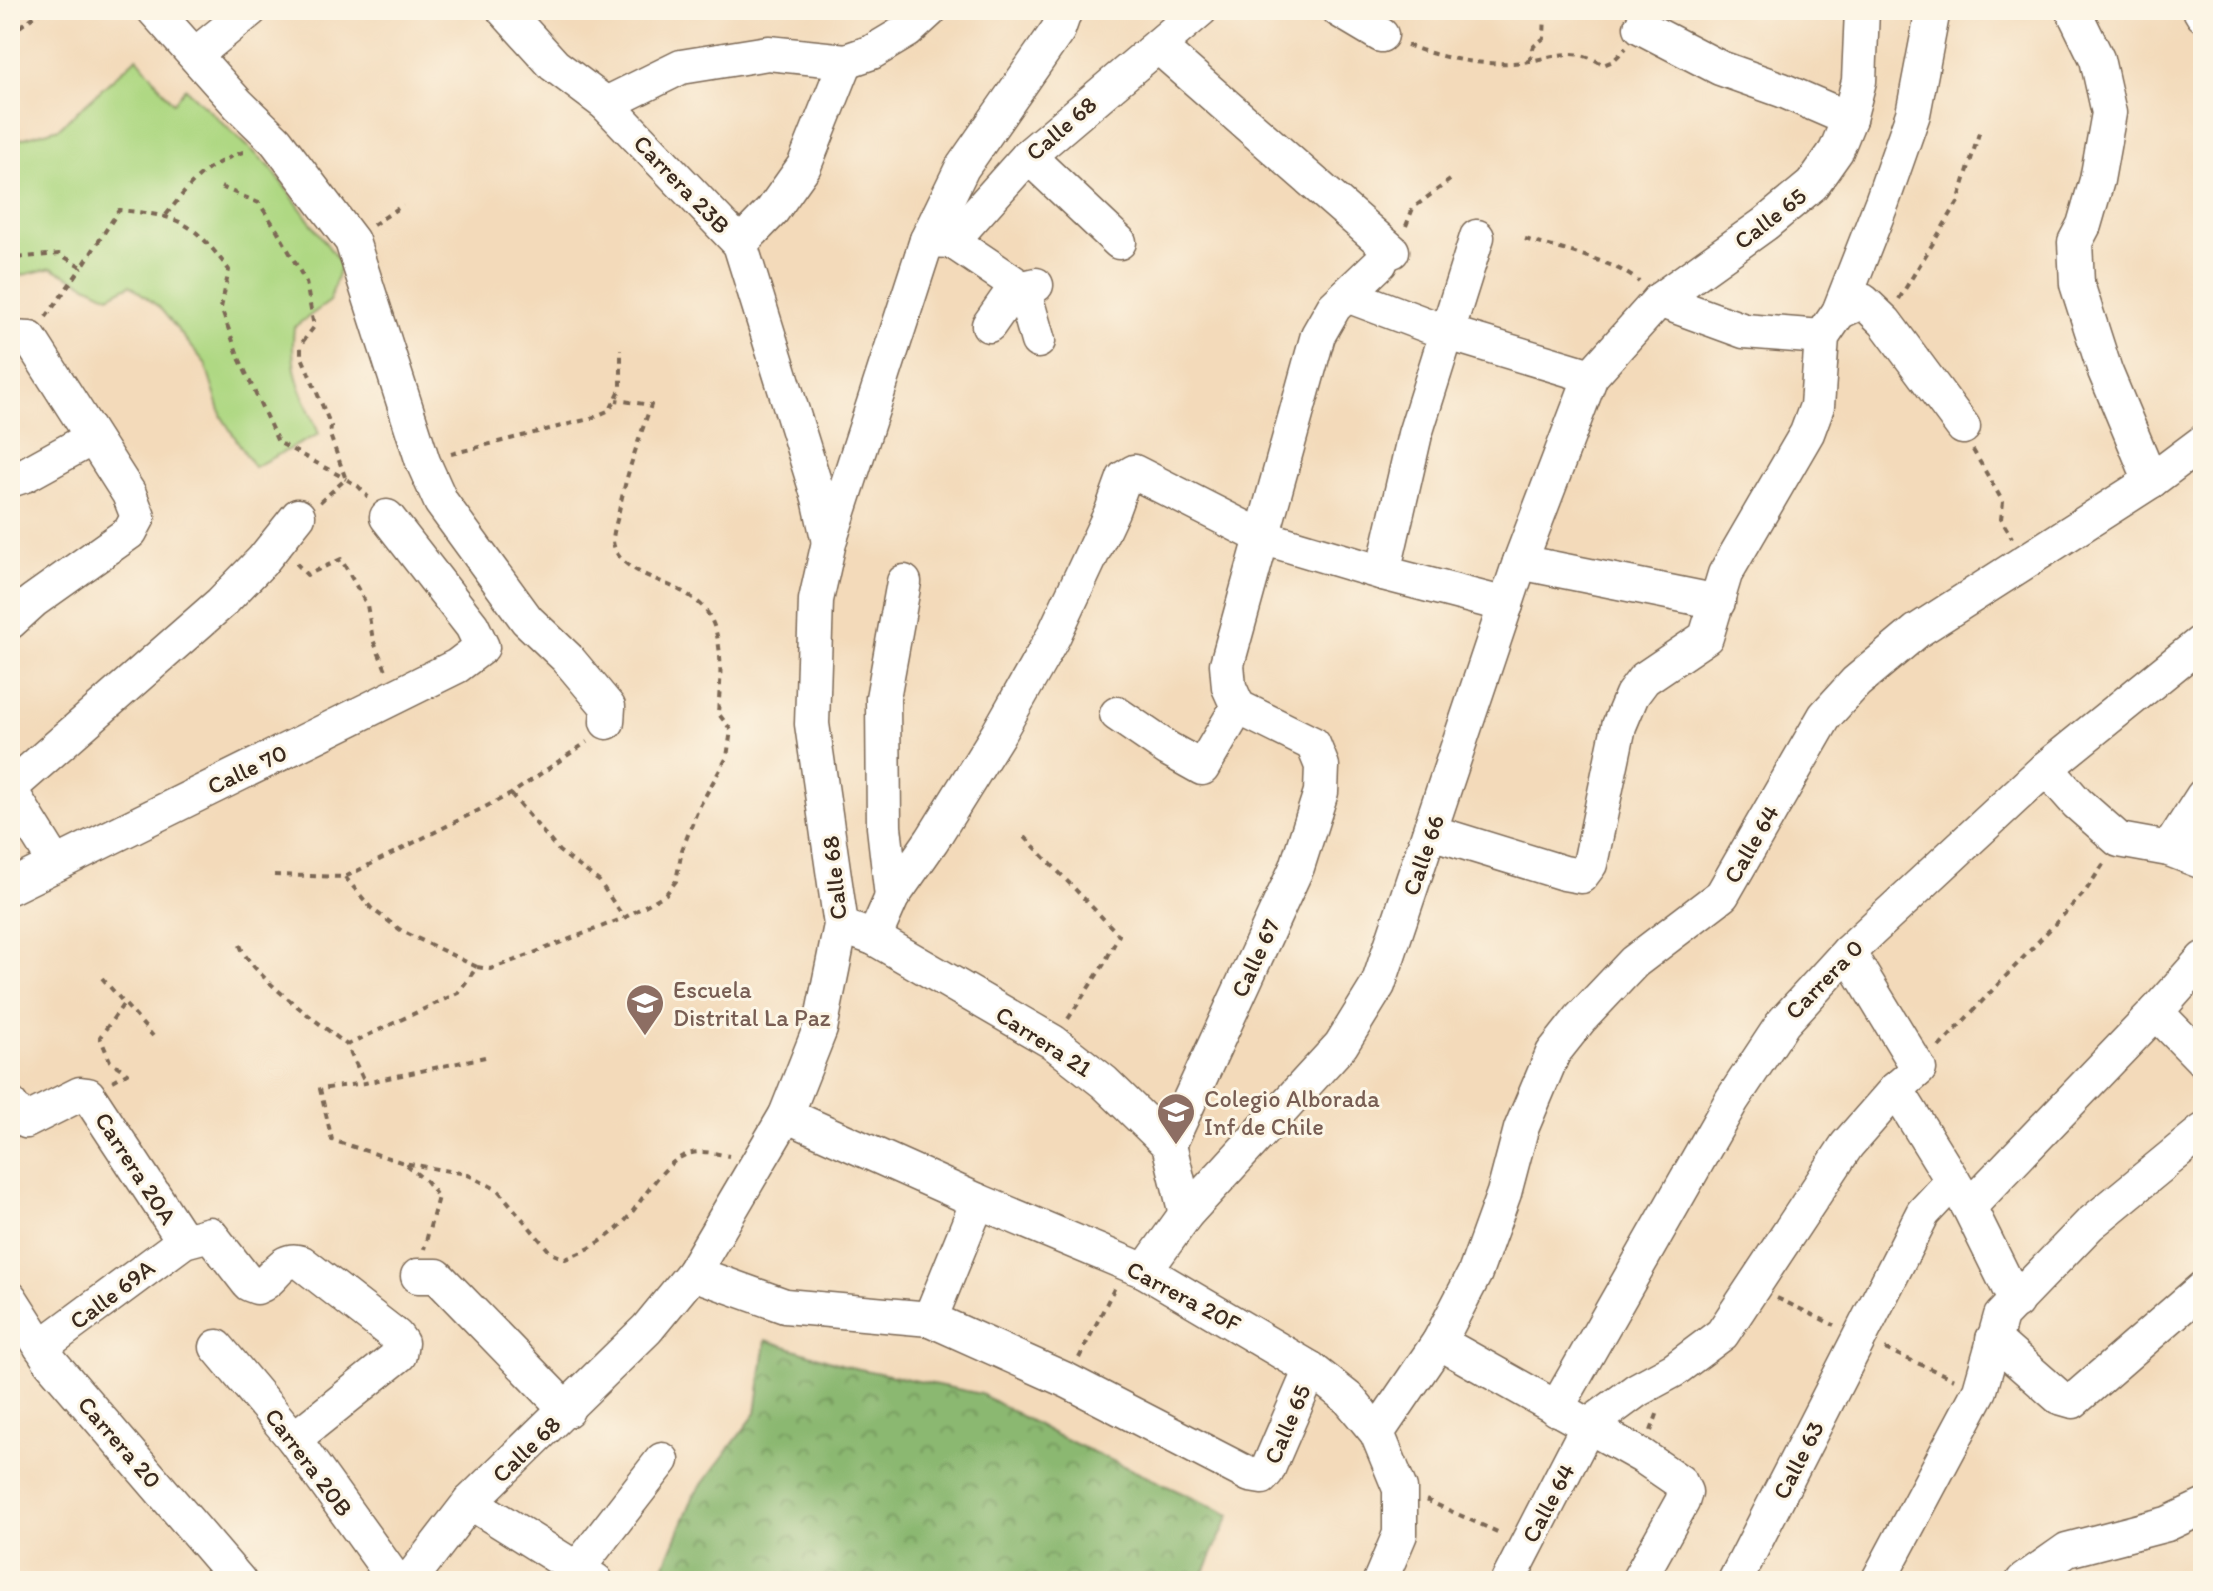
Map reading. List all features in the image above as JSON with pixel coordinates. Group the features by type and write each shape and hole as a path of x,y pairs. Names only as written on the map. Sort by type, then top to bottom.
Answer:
{"street":[{"path":"154,10 276,141 352,241 423,462 441,502 527,620 567,658 608,707 607,722"},
{"path":"195,55 250,10"},
{"name":"Carrera 23B","path":"504,10 554,65 606,104 740,244 819,498 829,542"},
{"path":"606,104 681,67 768,53 846,61 872,52 907,31 930,10"},
{"name":"Calle 68","path":"409,1581 470,1502 647,1329 693,1273 786,1115 820,1029 841,925 812,724 816,600 829,542 939,241 962,168 1058,30 1065,10"},
{"name":"Calle 68","path":"939,241 1028,156 1200,10"},
{"path":"1339,10 1381,35"},
{"name":"Calle 65","path":"1591,376 1659,300 1765,224 1812,185 1836,151 1849,119 1859,81 1862,10"},
{"path":"1431,832 1581,876 1590,864 1619,726 1632,695 1644,679 1706,637 1725,574 1807,433 1817,406 1830,324 1882,202 1913,114 1933,10"},
{"path":"2073,10 2097,59 2109,113 2097,180 2084,225 2075,242 2077,284 2105,371 2151,481"},
{"path":"2200,10 2203,15"},
{"path":"1641,27 1720,68 1849,119"},
{"path":"1117,714 1202,768 1238,707 1229,687 1227,664 1318,335 1334,307 1386,257 1159,47"},
{"path":"740,244 772,211 804,166 846,61"},
{"path":"1028,156 1119,242"},
{"path":"1383,573 1415,434 1477,237"},
{"path":"939,241 1025,286 1038,341"},
{"path":"989,325 1025,286"},
{"path":"1347,295 1445,332 1591,376"},
{"path":"1659,300 1744,331 1830,324 1863,301 1885,322 1963,427"},
{"path":"10,622 33,601 130,532 138,517 129,494 20,338"},
{"name":"Calle 66","path":"1136,1267 1341,1045 1378,985 1520,562 1591,376"},
{"path":"10,480 92,438"},
{"name":"Calle 64","path":"1377,1433 1439,1342 1475,1273 1504,1193 1521,1129 1553,1053 1580,1019 1634,962 1722,895 1825,716 1856,682 1917,631 2151,481 2203,442"},
{"path":"874,938 892,897 932,840 998,734 1053,637 1112,511 1124,478 1134,472 1262,537 1506,605"},
{"name":"Calle 70","path":"10,887 457,666 482,647 472,626 387,517"},
{"path":"56,864 10,789 221,603 289,528"},
{"path":"1520,562 1718,602"},
{"path":"892,897 884,827 883,698 904,582"},
{"name":"Carrera 0","path":"1556,1409 1732,1100 1783,1023 1848,952 2046,768 2203,641"},
{"name":"Calle 67","path":"1169,1145 1297,867 1321,792 1322,766 1313,744 1238,707"},
{"path":"2046,768 2077,803 2119,840 2169,849 2203,862"},
{"path":"2169,849 2203,796"},
{"name":"Carrera 21","path":"841,925 874,938 1053,1042 1104,1082 1169,1145"},
{"path":"1848,952 1961,1194 2016,1302"},
{"name":"Calle 63","path":"1735,1581 1923,1213 1961,1194 2156,1012 2203,959"},
{"path":"2156,1012 2203,1060"},
{"path":"1588,1426 1637,1390 1674,1370 1722,1334 1847,1145 1907,1079"},
{"path":"18,1112 80,1094 88,1095"},
{"name":"Carrera 20A","path":"88,1095 184,1241"},
{"name":"Carrera 20F","path":"786,1115 978,1201 1136,1267 1311,1369 1349,1399 1377,1433 1400,1489"},
{"path":"1878,1581 1980,1390 2001,1316 2090,1224 2203,1131"},
{"path":"1169,1145 1186,1214"},
{"path":"930,1319 978,1201"},
{"path":"184,1241 210,1234 249,1284 257,1287 286,1262 302,1263 401,1343 399,1355 294,1439"},
{"name":"Calle 69A","path":"41,1347 184,1241"},
{"path":"693,1273 785,1306 930,1319 1068,1381"},
{"path":"418,1276 437,1276 567,1410"},
{"path":"1993,1339 2059,1397 2073,1401 2203,1288"},
{"name":"Carrera 20","path":"10,1298 41,1347 239,1581"},
{"path":"1439,1342 1642,1456 1680,1482 1685,1492 1682,1502 1638,1581"},
{"name":"Carrera 20B","path":"217,1347 294,1439 396,1581"},
{"name":"Calle 65","path":"1068,1381 1250,1475 1262,1477 1311,1369"},
{"name":"Calle 64","path":"1508,1581 1588,1426"},
{"path":"470,1502 587,1575 662,1460"},
{"path":"1380,1581 1400,1534 1400,1489"},
{"path":"2023,1581 2067,1550 2131,1536 2203,1507"}],"path":[{"path":"10,34 43,10"},
{"path":"1528,61 1534,46 1544,38 1543,10"},
{"path":"1381,35 1423,51 1468,62 1528,61 1571,52 1591,56 1603,65 1613,61 1641,27"},
{"path":"1885,322 1958,202 1980,130"},
{"path":"166,215 199,173 221,160 276,141"},
{"path":"1386,257 1398,245 1413,208 1450,180"},
{"path":"221,187 259,203 306,282 314,327 301,344 301,355 331,426 330,435 346,479"},
{"path":"352,241 403,205"},
{"path":"20,338 82,267 119,210 166,215 186,224 207,240 229,270 221,308 239,358 278,442 358,486 387,517"},
{"path":"1525,239 1630,274 1659,300"},
{"path":"10,265 14,258 59,254 82,267"},
{"path":"423,462 490,442 589,419 610,410 621,388 621,349"},
{"path":"345,877 372,909 402,931 477,967 490,969 624,918 666,894 676,881 682,850 698,809 727,757 731,730 718,713 722,663 710,617 688,592 634,570 618,556 613,540 624,483 651,405 616,400"},
{"path":"1963,427 2003,502 2001,519 2026,560"},
{"path":"346,479 289,528 285,551 307,575 341,559 367,605 373,640 400,693"},
{"path":"274,875 345,877 511,794 600,733 607,722"},
{"path":"511,794 559,851 599,881 624,918"},
{"path":"1025,837 1119,935 1104,964 1053,1042"},
{"path":"1907,1079 2085,892 2119,840"},
{"path":"240,945 244,957 290,1000 347,1045 365,1083"},
{"path":"347,1045 458,993 477,967"},
{"path":"102,978 153,1036"},
{"path":"88,1095 127,1073 110,1061 100,1037 125,1002"},
{"path":"485,1057 365,1083 320,1089 332,1140 404,1163 466,1174 498,1190 551,1253 565,1259 580,1254 621,1225 670,1164 690,1153 709,1152 759,1162"},
{"path":"404,1163 426,1181 438,1197 418,1276"},
{"path":"1068,1381 1136,1267"},
{"path":"1753,1287 1980,1390"},
{"path":"1400,1489 1526,1545"}],"green space":[{"path":"137,57 173,103 185,88 271,168 341,264 329,302 294,327 295,370 319,434 254,467 222,417 205,363 159,307 130,285 109,296 52,268 10,278 10,142 59,128"},
{"path":"766,1340 850,1367 981,1394 1054,1434 1230,1515 1200,1581 658,1581 694,1495 756,1413"}],"place":[{"name":"Escuela Distrital La Paz","path":"645,1037"},
{"name":"Colegio Alborada Inf de Chile","path":"1176,1146"}]}
